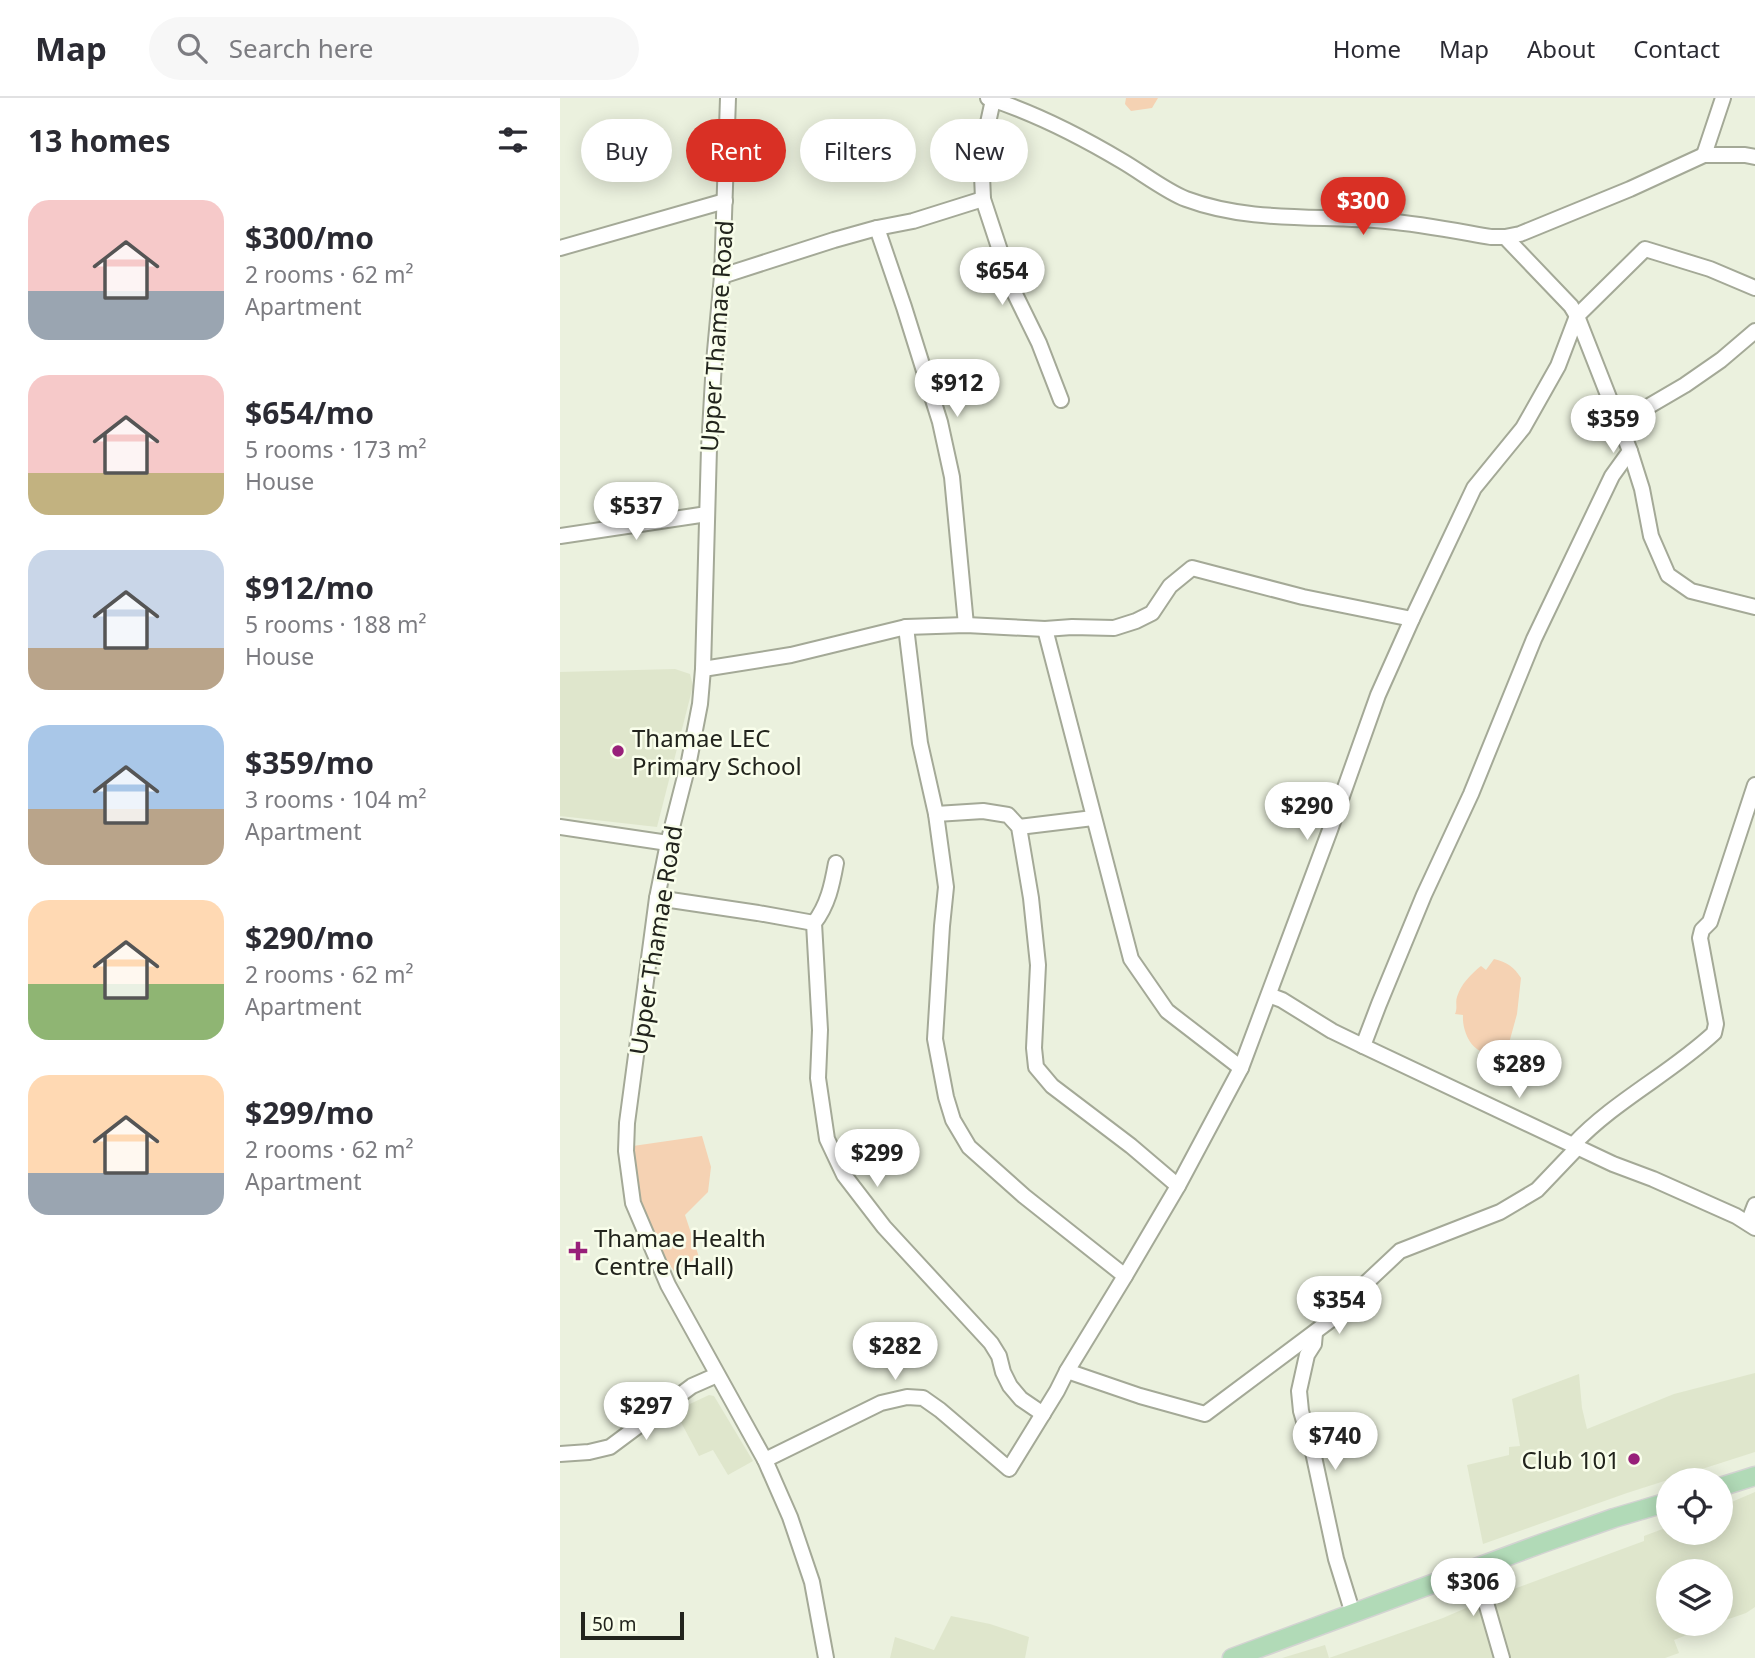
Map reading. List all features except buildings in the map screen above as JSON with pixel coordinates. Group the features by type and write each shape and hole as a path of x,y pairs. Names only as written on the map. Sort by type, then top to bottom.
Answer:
{"main road":[{"path":"1733,1483 1755,1476"},
{"path":"1232,1658 1614,1518 1656,1506"}],"street":[{"name":"Upper Thamae Road","path":"728,98 722,276 713,362 700,704 657,898 627,1123 626,1151 633,1203 663,1274 765,1460 790,1517 812,1582 826,1658"},
{"path":"1704,155 1723,98"},
{"path":"1061,400 1039,343 1013,290 983,200 984,141 990,99 1048,121 1087,140 1183,198 1215,208 1278,217 1389,221 1505,237 1520,234 1630,189 1704,155 1755,157"},
{"path":"722,276 877,228 983,200"},
{"path":"560,248 725,201"},
{"path":"877,228 940,422 952,477 966,625"},
{"path":"1505,237 1571,306 1577,316 1630,451 1642,489 1651,536 1668,575 1691,590 1755,607"},
{"path":"765,1460 881,1403 907,1397 923,1398 940,1410 1009,1469 1178,1186 1241,1068 1378,695 1474,488 1523,428 1558,366 1577,316 1645,249 1710,269 1755,288"},
{"path":"1620,423 1721,360 1755,331"},
{"path":"1363,1046 1424,895 1471,794 1534,639 1612,476 1630,451"},
{"path":"560,536 707,514"},
{"path":"703,668 791,655 906,627 966,625 1045,629 1114,628 1152,613 1170,586 1192,568 1303,597 1412,619"},
{"path":"906,627 920,743 936,814 946,887 935,1039 953,1120 969,1147 1024,1196 1125,1276"},
{"path":"1045,629 1131,959 1167,1011 1241,1068"},
{"path":"1066,1371 1205,1414 1332,1319 1350,1298 1400,1251 1500,1212 1536,1190 1601,1117 1665,1073 1714,1033 1716,1024 1700,938 1710,922 1755,785"},
{"path":"936,814 984,811 1008,815 1018,827 1031,898 1038,965 1034,1048 1036,1067 1052,1086 1131,1146 1178,1186"},
{"path":"1018,827 1093,818"},
{"path":"560,827 668,843"},
{"path":"836,863 829,896 814,923 820,1030 818,1078 827,1139 844,1175 884,1227 991,1343 999,1356 1003,1373 1021,1399 1043,1414"},
{"path":"657,898 814,923"},
{"path":"1269,995 1363,1046 1752,1226 1755,1205"},
{"path":"1315,1333 1314,1344 1307,1355 1300,1391 1301,1410 1336,1559 1353,1614"},
{"path":"560,1454 610,1447 692,1386 717,1375"},
{"path":"1476,1568 1502,1658"}],"shaded area":[{"path":"1126,98 1158,98 1152,108 1131,111 1125,104"},
{"name":"Thamae LEC Primary School","path":"675,669 690,674 693,686 657,827 560,816 560,672"},
{"path":"1494,959 1510,966 1521,978 1517,1014 1506,1054 1497,1050 1485,1052 1475,1047 1466,1032 1463,1015 1455,1014 1457,997 1464,984 1481,966 1486,970"},
{"path":"702,1136 711,1167 708,1192 685,1215 699,1257 674,1271 643,1212 633,1146"},
{"path":"1755,1373 1755,1452 1705,1468 1656,1468 1656,1484 1483,1544 1467,1465 1509,1455 1509,1447 1520,1446 1512,1399 1579,1374 1587,1429 1674,1394"},
{"path":"709,1395 714,1396 753,1461 728,1475 713,1450 699,1456 675,1411"},
{"path":"1755,1492 1755,1607 1733,1618 1733,1559 1656,1559 1656,1636 1684,1636 1674,1640 1679,1653 1665,1658 1329,1658 1443,1618 1489,1598 1644,1541 1644,1536 1656,1532 1656,1545 1733,1545 1733,1501"},
{"path":"951,1616 990,1624 1029,1637 1025,1658 890,1658 895,1637 934,1650"},
{"path":"1325,1645 1329,1658 1282,1658"}],"place":[{"name":"Thamae LEC Primary School","path":"618,751"},
{"name":"Thamae Health Centre (Hall)","path":"578,1251"},
{"name":"Club 101","path":"1634,1459"}]}
